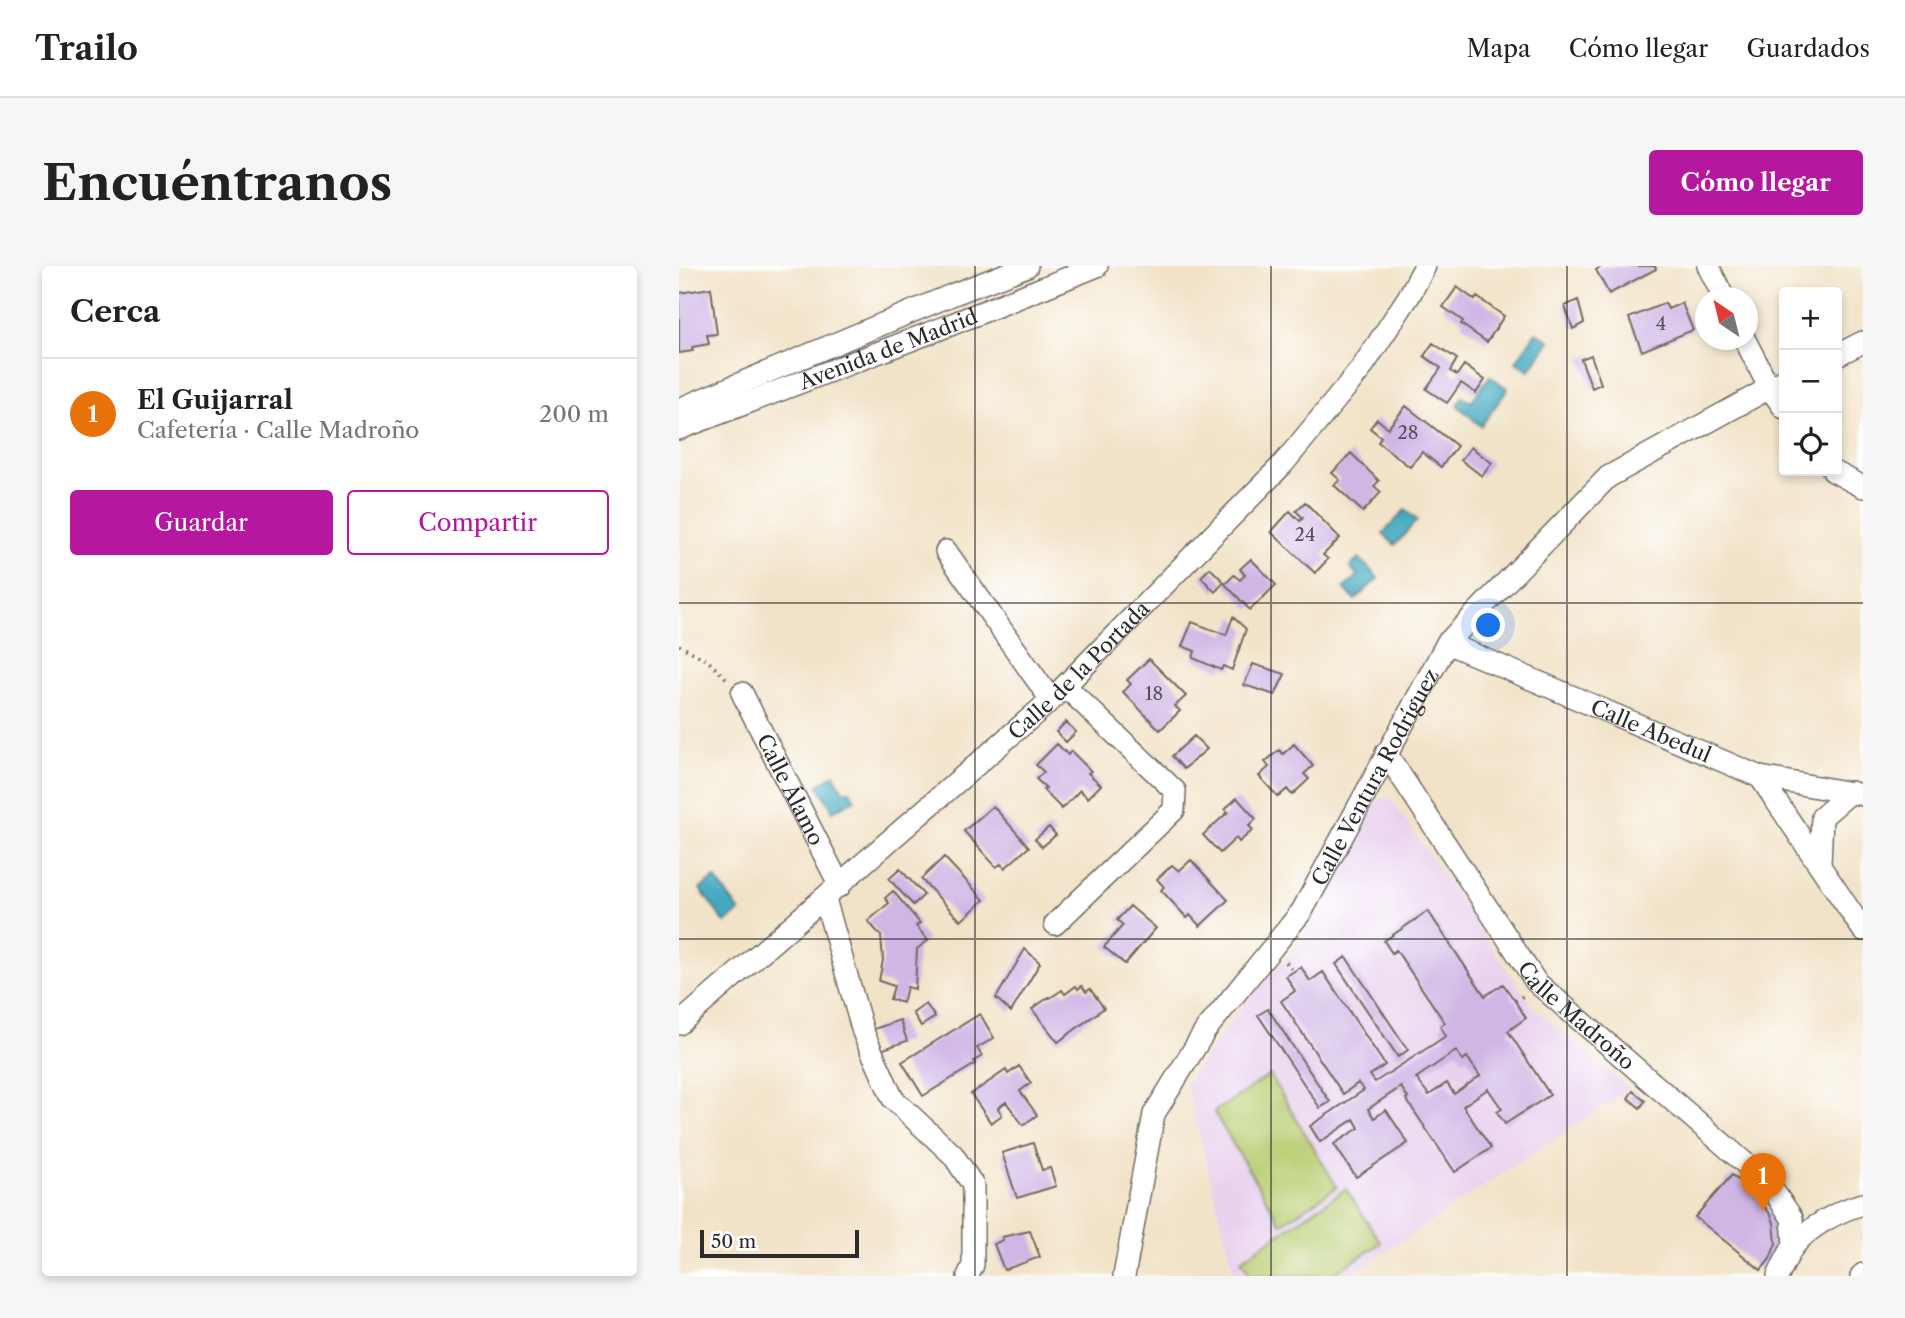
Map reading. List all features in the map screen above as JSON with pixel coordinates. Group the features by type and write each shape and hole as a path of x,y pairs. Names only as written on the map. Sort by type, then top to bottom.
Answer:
{"street":[{"name":"Avenida de Madrid","path":"679,410 1027,266"},
{"name":"Avenida de Madrid","path":"679,429 1097,266"},
{"name":"Calle de la Portada","path":"679,1024 833,893 1058,693 1283,464 1361,369 1409,296 1425,266"},
{"path":"1707,266 1718,287"},
{"path":"1842,352 1863,342"},
{"path":"1752,350 1777,384"},
{"name":"Calle Ventura Rodríguez","path":"1124,1276 1154,1114 1205,1031 1302,911 1447,643 1608,477 1777,384"},
{"path":"1842,476 1863,487"},
{"path":"946,551 1058,693 1175,791 1174,810 1055,924"},
{"name":"Calle Abedul","path":"1447,643 1760,777 1857,793"},
{"name":"Calle Álamo","path":"742,693 833,893 863,1032 893,1100 953,1155 973,1185 973,1265 968,1276"},
{"name":"Calle Madroño","path":"1386,752 1537,982 1767,1183 1791,1218 1794,1245"},
{"path":"1760,777 1863,930"},
{"path":"1820,864 1822,817 1857,793"},
{"path":"1779,1276 1794,1245 1812,1229 1837,1214 1863,1204"}],"path":[{"path":"679,645 708,662 742,693"},
{"path":"1285,960 1293,971"}],"shaded area":[{"path":"1390,798 1533,1007 1630,1089 1349,1276 1235,1276 1186,1083 1245,1002 1308,932 1369,806 1379,799"}],"green space":[{"path":"1270,1075 1337,1187 1281,1224 1214,1112"},
{"path":"1346,1189 1381,1243 1331,1276 1251,1276 1241,1260"}],"water":[{"path":"1536,332 1550,341 1529,371 1516,362"},
{"path":"1490,376 1508,389 1481,426 1457,405 1462,397 1471,402"},
{"path":"1405,510 1417,520 1395,545 1383,534"},
{"path":"1359,558 1378,578 1355,600 1344,588 1358,576 1350,567"},
{"path":"834,775 843,791 850,791 855,800 833,811 818,785"},
{"path":"715,878 740,912 725,923 700,889"}],"building":[{"path":"1603,266 1655,266 1656,269 1609,294 1596,270"},
{"path":"1457,287 1504,316 1487,342 1443,307"},
{"path":"711,288 717,334 707,335 709,344 692,347 693,351 679,353 679,293"},
{"path":"1578,300 1584,323 1573,329 1565,306"},
{"path":"1665,303 1668,309 1682,303 1693,330 1642,351 1629,318"},
{"path":"1433,343 1457,359 1450,371 1457,375 1464,365 1485,380 1476,393 1461,383 1447,403 1426,389 1441,368 1424,356"},
{"path":"1591,355 1601,384 1592,388 1581,359"},
{"path":"1406,406 1457,446 1441,467 1422,452 1410,467 1378,442 1381,437 1370,428 1377,419 1388,428"},
{"path":"1471,447 1492,463 1482,476 1461,460"},
{"path":"1351,453 1379,481 1374,486 1381,492 1363,512 1334,485 1340,480 1332,473"},
{"path":"1305,502 1340,538 1323,555 1328,559 1315,573 1271,532 1290,511 1300,521 1303,518 1296,511"},
{"path":"1251,559 1276,585 1250,610 1225,584 1234,575 1240,580 1245,575 1240,569"},
{"path":"1210,568 1224,582 1215,592 1201,577"},
{"path":"1233,617 1246,629 1232,670 1223,666 1221,670 1193,658 1195,651 1182,646 1192,622 1226,635"},
{"path":"1149,659 1186,696 1175,706 1180,711 1160,730 1123,692 1131,684 1127,680"},
{"path":"1253,664 1285,674 1275,695 1244,685"},
{"path":"1066,722 1076,732 1066,742 1056,732"},
{"path":"1194,736 1207,749 1184,769 1172,756"},
{"path":"1057,744 1068,755 1071,751 1101,785 1088,798 1080,790 1062,809 1036,779 1044,772 1036,765"},
{"path":"1294,744 1313,766 1304,774 1309,779 1292,795 1287,789 1278,797 1259,776 1269,767 1265,762 1279,750 1283,754"},
{"path":"1237,798 1256,819 1249,826 1253,830 1239,842 1236,838 1220,853 1203,835 1228,812 1225,809"},
{"path":"993,806 1029,847 1005,868 1001,864 996,867 964,831"},
{"path":"1049,827 1056,835 1042,847 1035,839"},
{"path":"944,857 984,900 961,921 921,879"},
{"path":"1191,860 1228,900 1200,926 1190,915 1187,918 1161,890 1164,887 1157,879 1172,865 1179,871"},
{"path":"900,869 924,895 913,905 889,879"},
{"path":"893,891 920,923 916,926 928,940 917,949 915,989 907,987 903,1003 890,999 894,986 879,981 883,960 881,936 868,921 889,903 885,898"},
{"path":"1130,906 1156,928 1125,964 1104,947 1123,925 1117,920"},
{"path":"1428,911 1485,996 1503,984 1515,1001 1526,1018 1508,1031 1550,1095 1505,1124 1497,1112 1502,1109 1488,1089 1463,1106 1491,1148 1455,1172 1406,1099 1408,1098 1401,1087 1368,1109 1374,1118 1386,1110 1408,1143 1356,1177 1334,1144 1359,1128 1354,1119 1320,1142 1310,1126 1364,1090 1358,1083 1343,1094 1281,1001 1295,991 1286,976 1301,967 1310,981 1323,972 1385,1065 1370,1075 1375,1082 1446,1036 1440,1026 1445,1023 1396,950 1392,953 1384,941","holes":["1456,1051 1463,1060 1467,1057 1480,1076 1454,1094 1447,1083 1429,1095 1416,1078"]},
{"path":"1025,949 1040,963 1011,1012 996,998"},
{"path":"1346,957 1408,1050 1398,1057 1336,964"},
{"path":"1076,986 1078,989 1082,986 1086,992 1090,989 1104,1008 1058,1042 1032,1009 1062,990 1065,994"},
{"path":"926,1004 935,1017 921,1026 913,1013"},
{"path":"1268,1009 1330,1102 1320,1108 1258,1015"},
{"path":"980,1014 994,1038 977,1048 982,1056 974,1061 975,1064 923,1096 902,1062"},
{"path":"900,1020 907,1041 878,1051 871,1030"},
{"path":"1019,1066 1031,1083 1020,1091 1037,1115 1023,1125 1006,1102 998,1108 1002,1115 991,1123 971,1094 1006,1070 1008,1074"},
{"path":"1633,1091 1645,1101 1640,1108 1628,1098"},
{"path":"1033,1143 1042,1170 1050,1168 1056,1186 1017,1198 1002,1153"},
{"path":"1732,1175 1754,1193 1774,1223 1776,1243 1770,1259 1761,1270 1695,1217"},
{"path":"1030,1231 1040,1257 1004,1270 994,1244 1003,1240 1002,1237"}],"place":[{"name":"El Guijarral","path":"1763,1211"}]}
